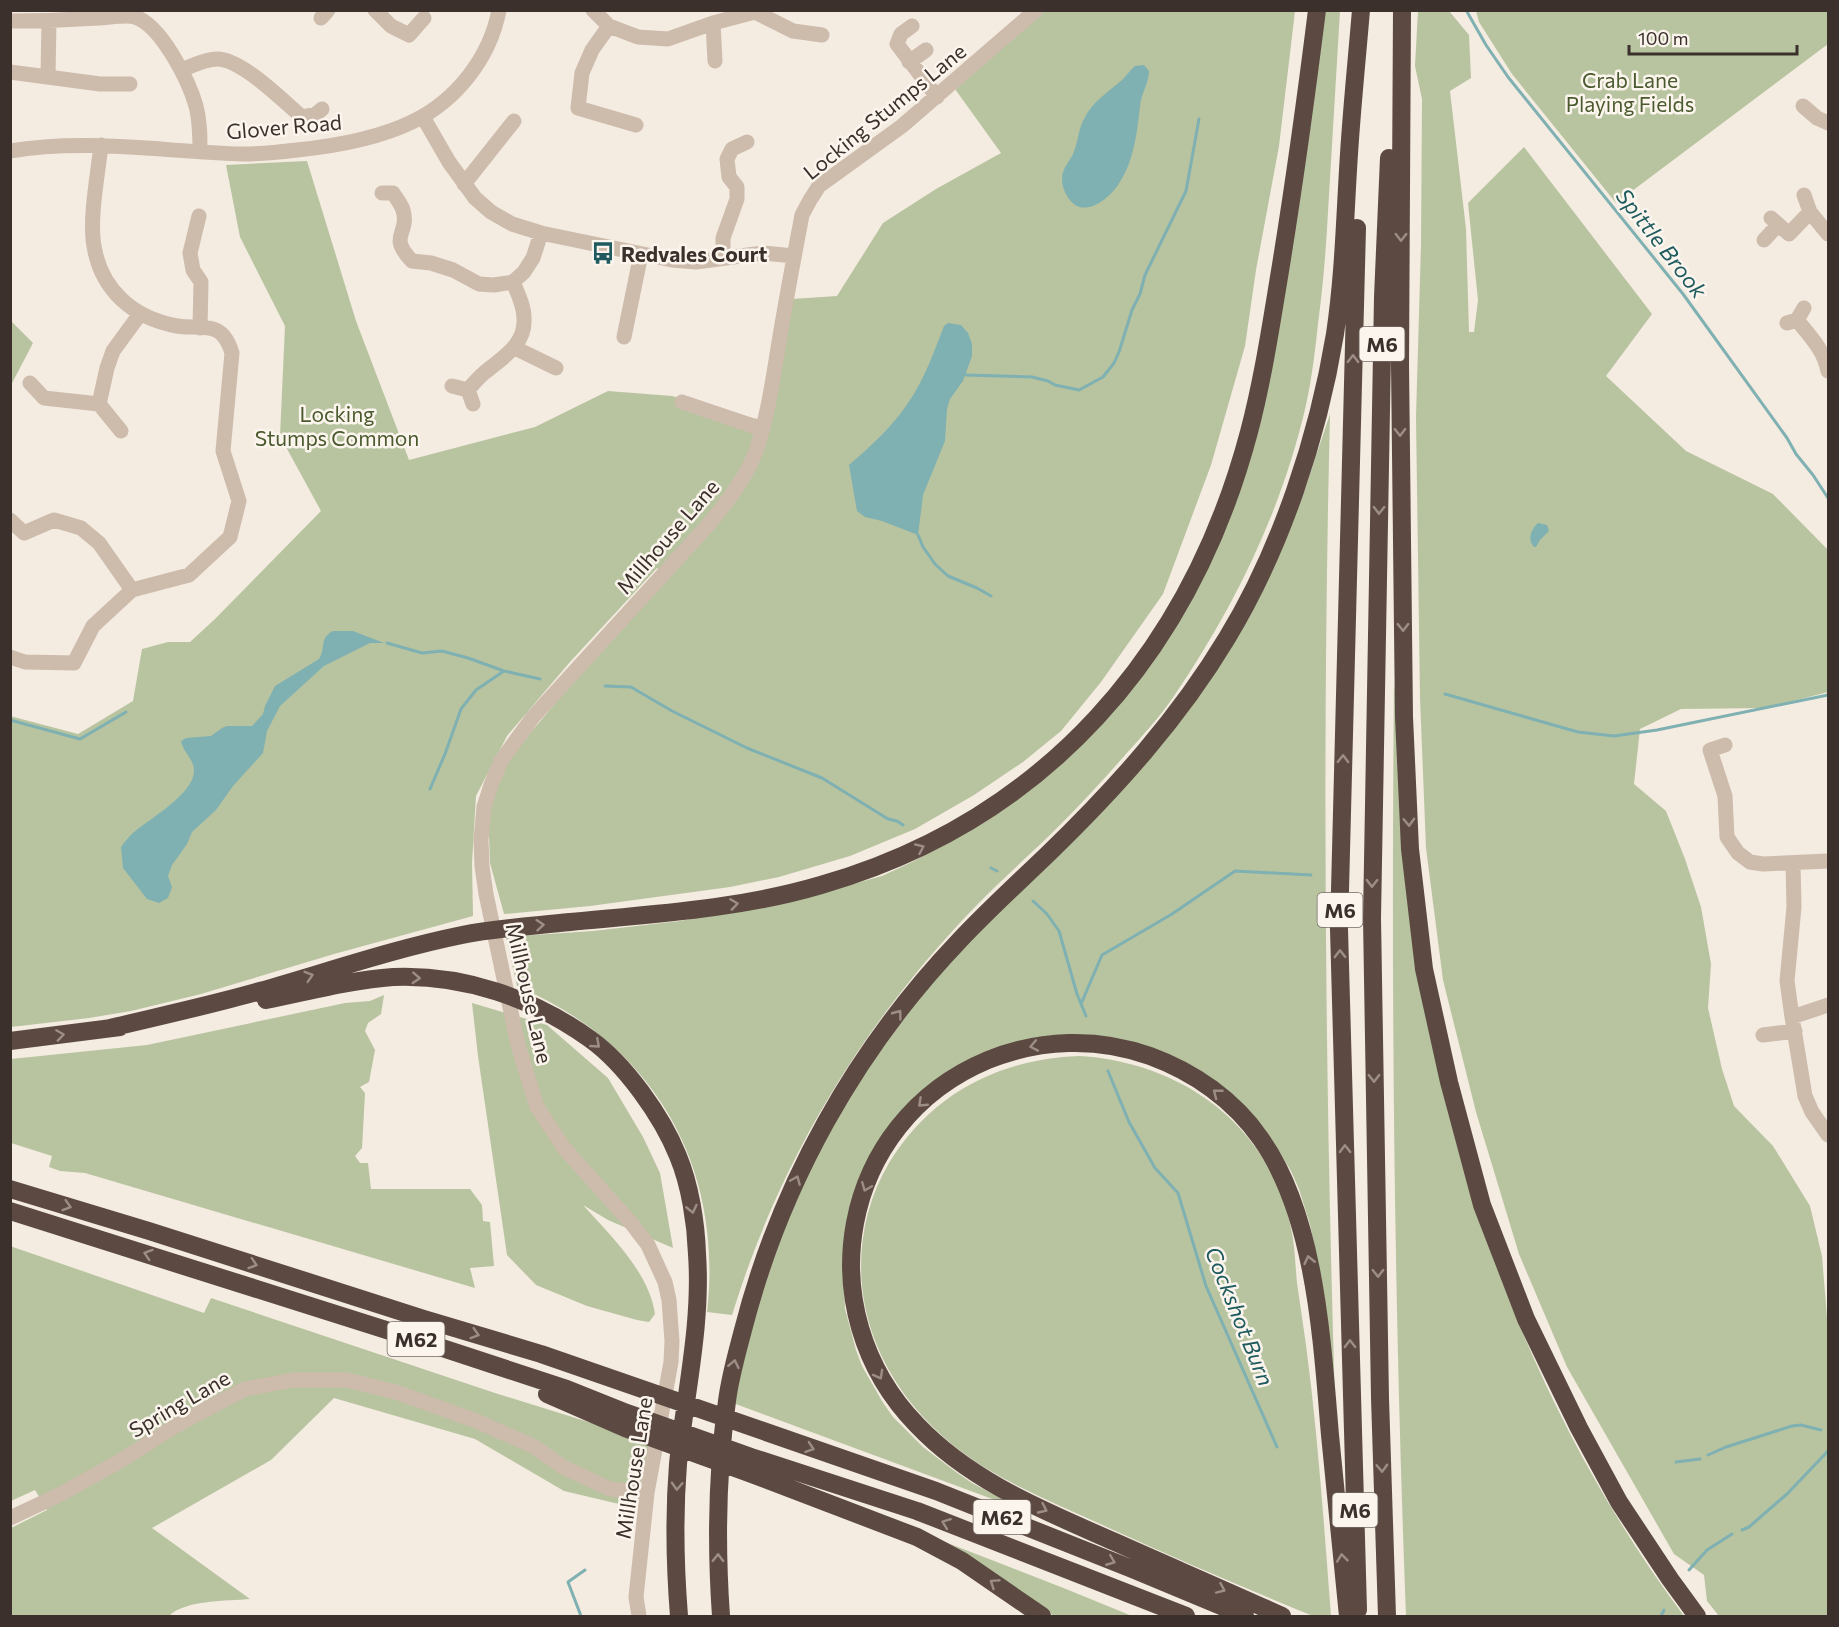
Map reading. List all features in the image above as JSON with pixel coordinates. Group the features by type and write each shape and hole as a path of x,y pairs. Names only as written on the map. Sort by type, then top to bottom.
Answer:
{"highway":[{"path":"110,1028 257,992 368,959 462,935 507,928 727,905 815,887 864,872 929,844 982,814 1023,786 1061,755 1129,681 1164,631 1187,593 1217,526 1230,489 1248,434 1272,318 1317,10"},
{"path":"721,1617 718,1572 719,1495 727,1400 749,1306 767,1249 803,1163 856,1070 925,978 1009,890 1098,804 1161,732 1227,637 1255,584 1278,533 1313,433 1335,329 1344,251 1349,152 1361,10"},
{"name":"M6","path":"1358,1617 1340,929 1353,342 1368,10"},
{"name":"M6","path":"1387,1617 1380,1398 1372,918 1383,297 1396,10"},
{"path":"1402,10 1400,364 1404,705 1410,849 1424,969 1449,1082 1482,1205 1526,1319 1579,1428 1619,1502 1697,1617"},
{"path":"10,1041 180,1018 345,984 393,977 445,980 488,988 546,1010 592,1040 645,1096 666,1128 679,1158 694,1217 698,1256 698,1295 678,1464 676,1579 679,1617"},
{"path":"1282,1617 1041,1509 988,1482 951,1457 917,1426 891,1396 872,1363 860,1332 851,1288 851,1253 856,1215 875,1164 892,1135 922,1102 956,1075 1003,1054 1034,1045 1072,1042 1102,1044 1135,1051 1166,1062 1197,1078 1221,1096 1262,1140 1277,1167 1292,1203 1312,1275 1326,1390 1348,1617"},
{"name":"M62","path":"10,1189 542,1354 936,1491 1245,1617"},
{"name":"M62","path":"10,1211 203,1272 750,1465 917,1511 1186,1617"},
{"path":"750,1465 917,1537 962,1561 1042,1617"},
{"path":"1157,1606 1177,1617"}],"street":[{"path":"375,10 392,26 409,35 424,18"},
{"name":"Glover Road","path":"10,152 57,145 101,145 245,154 325,147 373,136 423,117 457,89 473,70 486,49 499,10"},
{"path":"593,10 609,26 638,37 668,39 713,23 755,12 793,31 822,35"},
{"name":"Locking Stumps Lane","path":"762,429 774,375 802,215 819,186 902,126 1036,10"},
{"path":"12,17 49,21 135,13 160,36 181,70 196,104 200,123 200,152"},
{"path":"48,76 49,21"},
{"path":"713,23 714,61"},
{"path":"609,26 592,50 582,73 578,108 636,125"},
{"path":"912,26 901,34 897,44 937,97"},
{"path":"909,62 926,50"},
{"path":"181,70 219,58 251,73 299,122 322,110"},
{"path":"10,72 121,89"},
{"path":"1803,106 1817,118 1828,123"},
{"path":"423,117 475,198 490,212 512,224 541,233 672,260 696,262 763,253 794,256"},
{"path":"464,184 514,121"},
{"path":"723,258 723,238 737,199 737,187 729,177 727,159 732,149 747,142"},
{"path":"10,657 25,662 74,663 93,626 132,590 189,575 230,537 239,501 223,451 232,353 229,342 214,329 177,326 140,314 113,292 97,262 93,243 101,145"},
{"path":"382,193 393,193 403,209 404,224 399,240 402,251 412,261 431,263 453,270 479,284 494,285 513,282 525,272 541,233"},
{"path":"1804,195 1810,212 1828,234"},
{"path":"1764,240 1774,221 1789,234 1810,212"},
{"path":"199,216 190,253 193,270 201,282 200,328"},
{"path":"624,337 641,254"},
{"path":"452,386 471,397 481,375 515,348 522,335 525,320 513,282"},
{"path":"99,404 112,351 140,314"},
{"path":"1796,317 1819,347 1828,371"},
{"path":"515,348 556,368"},
{"path":"30,383 44,398 99,404 121,432"},
{"path":"682,402 762,429"},
{"name":"Millhouse Lane","path":"639,1617 636,1597 647,1493 669,1378 672,1341 669,1300 665,1282 648,1245 564,1148 537,1107 518,1045 486,894 481,840 484,807 501,762 532,717 701,533 730,498 756,452 762,429"},
{"path":"10,520 24,533 54,520 81,528 99,543 132,590"},
{"path":"1725,745 1710,750 1725,796 1728,837 1738,853 1755,864 1828,861"},
{"path":"1709,799 1725,796"},
{"path":"1793,864 1794,908 1787,981 1805,1096 1812,1112 1828,1135"},
{"path":"1763,1035 1794,1024 1828,1005"},
{"name":"Spring Lane","path":"10,1518 59,1495 120,1461 182,1422 245,1389 293,1380 347,1380 399,1393 476,1421 533,1446 562,1467 610,1489 647,1493"}],"green space":[{"name":"Locking Stumps Common","path":"1032,11 1295,11 1279,146 1256,270 1245,346 1211,465 1163,594 1101,682 1061,731 1023,762 974,795 915,829 850,856 779,877 730,887 590,906 504,914 490,863 488,808 511,756 669,575 657,568 570,662 507,736 476,796 472,863 473,916 201,994 131,1011 11,1027 10,716 78,734 133,701 142,649 168,642 190,642 321,511 280,436 285,326 240,237 226,165 307,161 356,321 409,460 535,427 608,391 672,396 737,415 768,421 792,299 837,296 883,223 936,189 1001,153 955,89"},
{"path":"1323,11 1340,11 1325,254 1314,354 1308,395 1296,444 1270,520 1254,557 1217,628 1157,719 1077,808 974,908 933,953 861,1047 800,1150 774,1203 751,1258 732,1315 707,1312 709,1258 704,1207 690,1160 669,1116 641,1076 606,1041 565,1011 517,986 506,937 593,931 680,921 802,898 882,876 971,830 1026,792 1052,771 1122,698 1244,469"},
{"path":"1418,11 1449,11 1469,35 1471,78 1450,91 1466,229 1469,332 1474,332 1478,300 1468,203 1524,147 1652,314 1606,376 1686,451 1773,494 1828,550 1828,692 1766,708 1681,709 1640,729 1634,784 1666,811 1701,907 1711,964 1708,1008 1722,1069 1734,1106 1773,1146 1810,1206 1822,1256 1828,1329 1828,1616 1719,1616 1707,1601 1704,1575 1674,1554 1567,1367 1519,1254 1476,1112 1443,980 1426,848 1420,698 1416,417 1422,99 1415,66"},
{"name":"Crab Lane Playing Fields","path":"1476,11 1828,11 1828,44 1616,203 1512,74 1479,22"},
{"path":"11,321 33,343 11,385"},
{"path":"1330,414 1326,661 1326,908 1335,1403 1311,1228 1291,1171 1270,1136 1194,1069 1036,1040 897,1118 873,1151 857,1187 850,1208 843,1267 845,1309 856,1350 862,1366 893,1417 923,1447 956,1472 1025,1511 733,1403 738,1366 784,1219 852,1087 946,964 1117,794 1291,526"},
{"path":"1394,683 1443,1093 1462,1163 1509,1300 1569,1432 1642,1557 1684,1616 1406,1616 1394,1150"},
{"path":"384,995 381,1014 368,1023 365,1031 375,1050 369,1082 360,1087 365,1093 362,1148 355,1156 360,1163 368,1163 371,1189 470,1189 482,1205 483,1221 490,1222 494,1266 470,1268 475,1288 85,1173 60,1171 49,1167 52,1156 11,1143 11,1059 147,1045 345,1003 370,1001"},
{"path":"472,1003 547,1025 608,1078 643,1137 660,1173 673,1248 608,1220 583,1205 627,1255 645,1283 655,1314 649,1322 587,1306 536,1285 507,1255"},
{"path":"1079,1056 1116,1061 1151,1071 1184,1085 1214,1104 1240,1128 1262,1156 1278,1188 1293,1239 1310,1379 1331,1616 1313,1616 1211,1573 1048,1500 989,1470 965,1454 921,1415 903,1393 876,1342 867,1315 862,1286 863,1238 870,1207 881,1177 906,1139 946,1100 995,1073 1021,1064"},
{"path":"10,1246 204,1313 211,1298 495,1393 611,1429 649,1445 636,1508 564,1491 475,1439 334,1398 271,1460 152,1528 250,1599 195,1604 169,1616 11,1616 11,1528 47,1510 35,1490 11,1501"},
{"path":"927,1535 1132,1616 1054,1616 1027,1596"}],"water":[{"path":"1144,65 1149,75 1128,167 1118,185 1107,197 1093,206 1079,207 1067,196 1063,188 1062,175 1075,150 1082,123 1091,107 1135,66"},
{"path":"948,323 961,325 968,333 972,344 972,356 963,381 950,399 945,441 923,495 918,535 865,517 857,511 849,465 873,444 902,412 924,375 944,326"},
{"path":"1538,523 1547,525 1549,531 1534,547 1531,535"},
{"path":"333,631 353,631 384,643 370,643 324,666 280,706 267,731 263,753 233,786 216,810 192,832 187,844 172,865 168,876 172,887 168,898 159,903 147,899 123,868 121,847 133,833 179,797 192,780 194,767 181,741 186,738 211,736 227,726 252,726 263,714 275,686 319,659 324,640"}],"waterway":[{"name":"Spittle Brook","path":"1466,10 1508,77 1683,294 1828,498"},
{"path":"966,375 1032,377 1079,390 1103,377 1119,352 1145,275 1186,191 1199,119"},
{"path":"918,535 935,564 948,576 991,596"},
{"path":"387,643 422,653 442,651 504,671 540,679"},
{"path":"430,789 461,709 476,690 504,671"},
{"path":"605,686 631,687 672,711 747,748 822,778 888,819 903,825"},
{"path":"1445,694 1578,732 1614,736 1657,730 1828,695"},
{"path":"10,720 80,739 126,712"},
{"path":"991,868 997,871"},
{"name":"Cockshot Burn","path":"1081,1004 1102,955 1172,914 1235,871 1311,875"},
{"path":"1033,901 1047,914 1059,931 1077,994 1086,1016"},
{"name":"Cockshot Burn","path":"1108,1071 1129,1122 1155,1168 1178,1193 1206,1286 1277,1447"},
{"path":"1708,1455 1792,1426 1801,1425 1821,1430"},
{"name":"Spittle Brook","path":"1742,1530 1749,1527 1787,1494 1828,1451"},
{"path":"1676,1462 1700,1459"},
{"name":"Spittle Brook","path":"1689,1570 1707,1550 1732,1534"},
{"path":"581,1616 568,1582 585,1570"},
{"name":"Spittle Brook","path":"1661,1616 1664,1610"}],"place":[{"name":"Redvales Court","path":"603,253"}]}
